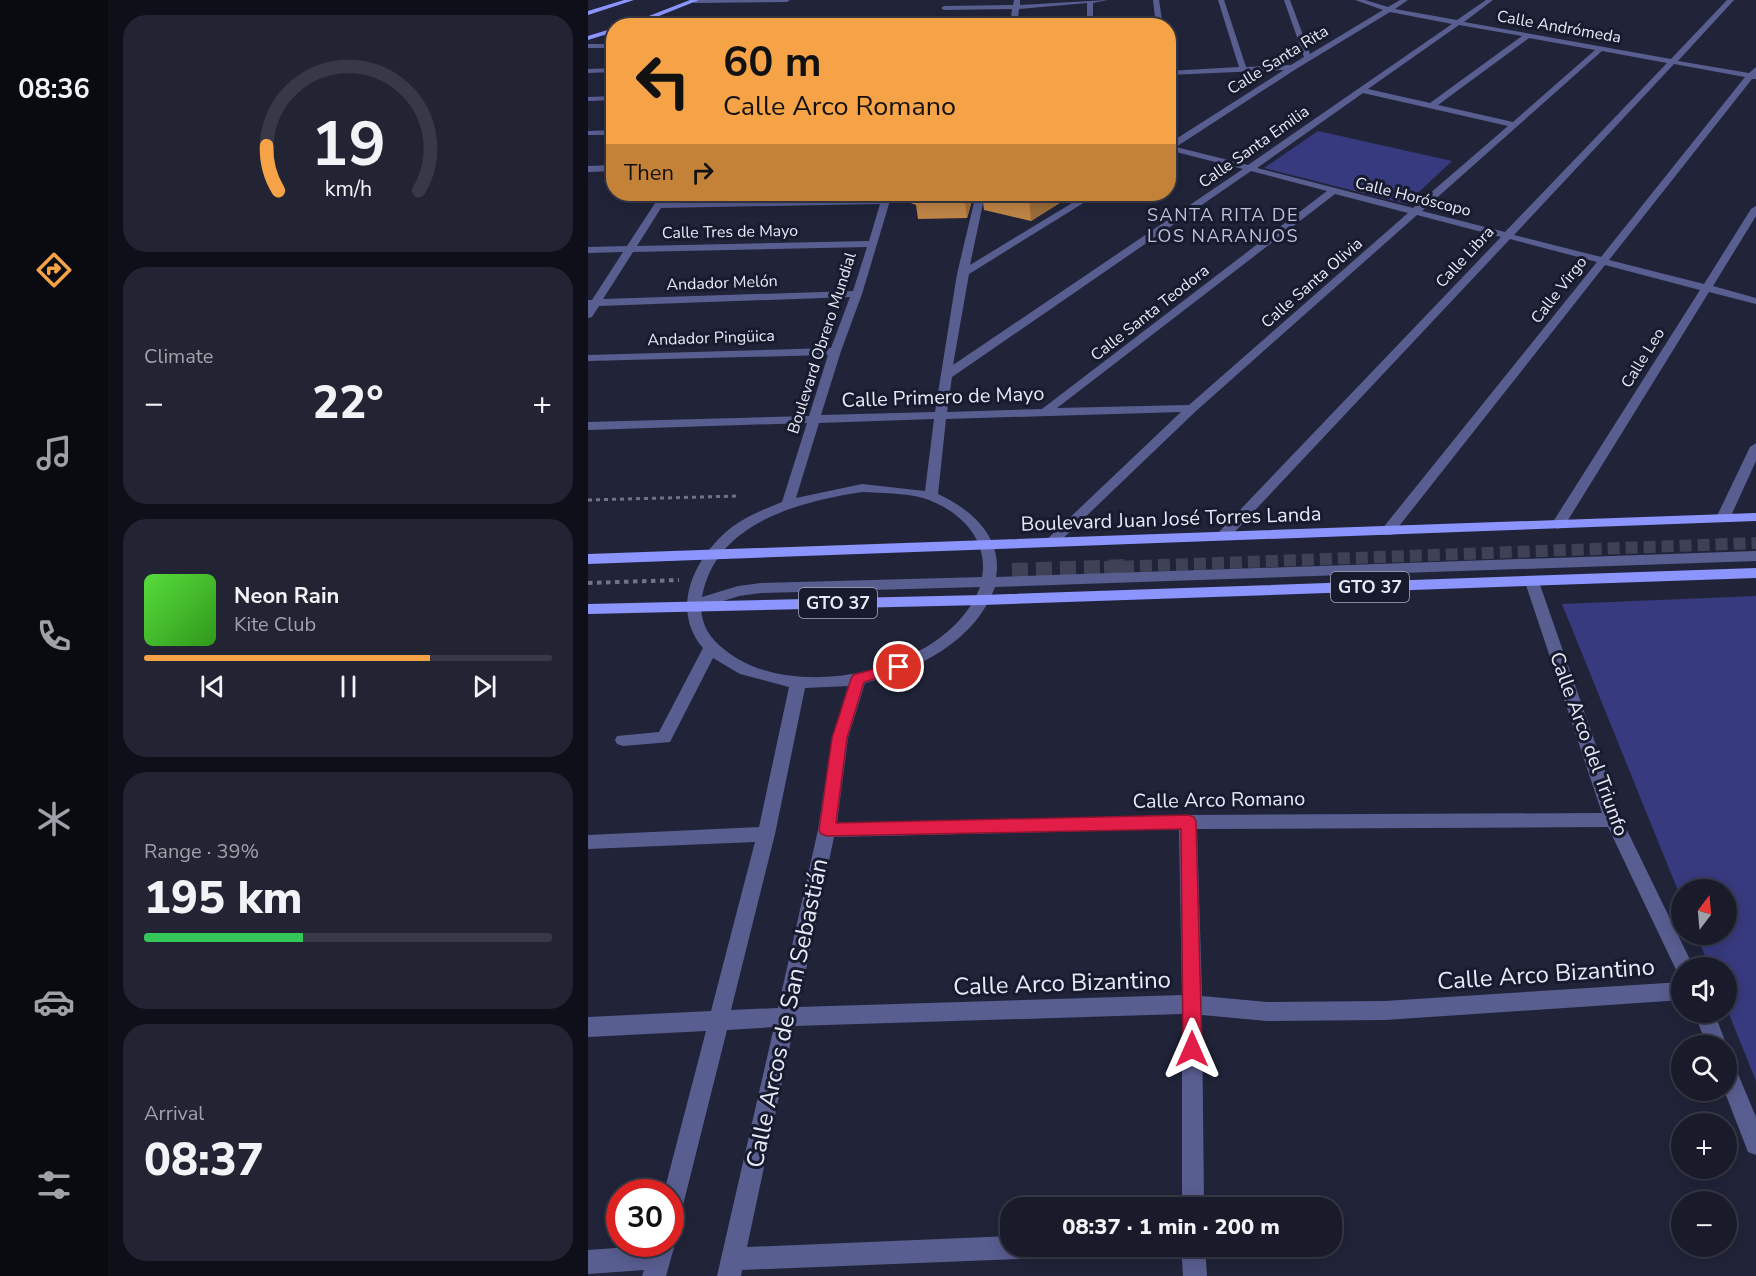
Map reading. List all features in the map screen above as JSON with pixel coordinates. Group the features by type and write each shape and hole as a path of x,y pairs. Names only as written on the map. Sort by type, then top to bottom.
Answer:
{"main road":[{"path":"588,13 631,0"},
{"path":"646,18 695,0"},
{"path":"588,38 606,32"},
{"name":"Boulevard Juan José Torres Landa","path":"588,560 1756,517"},
{"name":"GTO 37","path":"588,609 983,600 1756,573"}],"street":[{"path":"695,0 787,0"},
{"path":"940,18 944,0"},
{"path":"944,8 1105,0"},
{"path":"1156,0 1159,18"},
{"path":"1221,0 1243,69"},
{"path":"1287,0 1308,58"},
{"name":"Calle Andrómeda","path":"1358,0 1389,10 1754,74"},
{"name":"Calle Santa Rita","path":"1176,143 1293,67 1405,0"},
{"name":"Calle Santa Emilia","path":"947,375 1249,169 1490,0"},
{"name":"Calle Libra","path":"1222,537 1731,0"},
{"path":"1090,1 1090,18"},
{"path":"1014,18 1016,3"},
{"path":"1433,105 1528,35"},
{"path":"588,46 606,46"},
{"name":"Calle Santa Olivia","path":"1049,544 1192,408 1600,48"},
{"path":"1176,73 1293,67"},
{"path":"588,71 606,70"},
{"name":"Calle Virgo","path":"1387,532 1601,261 1754,74"},
{"path":"1362,90 1512,124"},
{"path":"588,99 606,98"},
{"path":"588,133 606,132"},
{"name":"Calle Horóscopo","path":"1176,150 1756,301"},
{"path":"588,169 606,168"},
{"name":"Calle Santa Teodora","path":"1044,413 1332,192"},
{"path":"588,315 592,302 661,201"},
{"path":"658,205 772,201"},
{"name":"Boulevard Obrero Mundial","path":"788,503 835,351 857,294 885,201"},
{"path":"931,497 938,417 947,375 962,274 978,201"},
{"path":"962,274 1082,201"},
{"name":"Calle Leo","path":"1558,525 1756,209"},
{"name":"Calle Tres de Mayo","path":"588,250 872,244"},
{"name":"Andador Melón","path":"592,302 857,294"},
{"name":"Andador Pingüica","path":"588,358 835,351"},
{"name":"Calle Primero de Mayo","path":"588,426 1192,408"},
{"path":"1723,518 1756,447"},
{"path":"862,488 898,489 931,497 968,517 980,530 988,546 992,565 990,582 983,600 964,626 936,648 899,667 858,679 798,683 763,677 734,665 711,648 698,628 693,605 698,580 712,555 745,525 788,503 825,492 862,488"},
{"path":"693,605 738,591 761,588 1756,556"},
{"path":"990,582 1012,571"},
{"name":"Calle Arco del Triunfo","path":"1532,582 1612,820 1680,957"},
{"path":"623,740 664,738 711,648"},
{"name":"Calle Arcos de San Sebastián","path":"731,1268 788,1017 827,830 840,738 858,679"},
{"path":"679,1179 721,1020 766,834 798,683"},
{"name":"Calle Arco Romano","path":"827,830 1188,822 1612,820"},
{"path":"1188,822 1193,1197"},
{"path":"588,842 766,834"},
{"name":"Calle Arco Bizantino","path":"588,1027 788,1017 1192,1004 1221,1010 1275,1012 1390,1011 1671,992"},
{"path":"1737,1096 1756,1144"},
{"path":"731,1268 1000,1249"},
{"path":"1194,1257 1195,1276"},
{"path":"588,1262 659,1259"}],"path":[{"path":"588,500 739,496"}],"shaded area":[{"path":"1318,131 1452,161 1406,204 1264,168"},
{"path":"1756,596 1756,1081 1733,1023 1737,1023 1737,957 1706,957 1700,945 1737,945 1737,879 1673,879 1562,604"}],"building":[{"path":"915,201 965,201 915,202"}],"tunnel":[{"path":"1086,568 1756,543"},
{"path":"1012,571 1126,567"}],"district":[{"name":"SANTA RITA DE LOS NARANJOS","path":"1223,225"}],"route":[{"path":"899,667 858,679 840,738 827,830 1188,822 1192,1049"}]}
